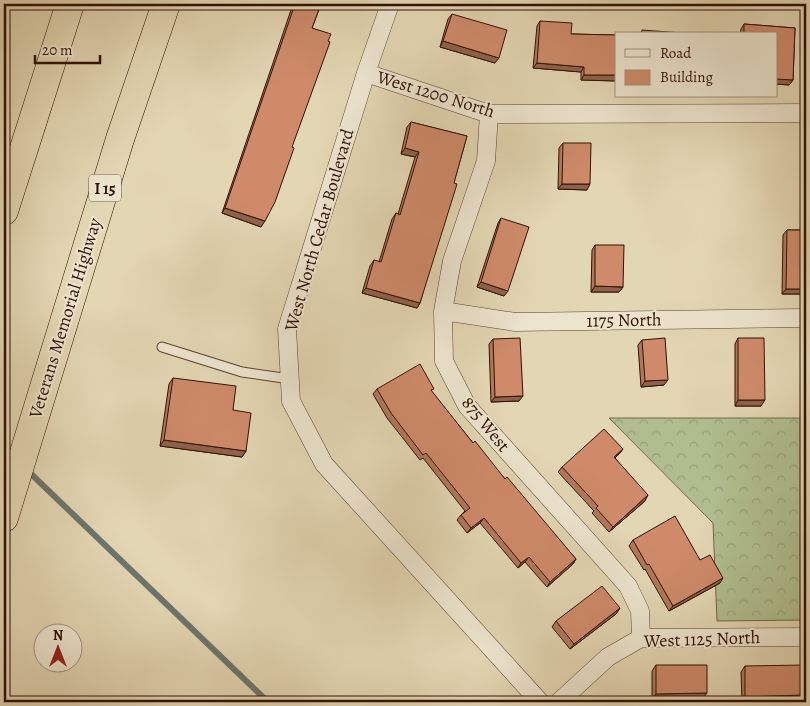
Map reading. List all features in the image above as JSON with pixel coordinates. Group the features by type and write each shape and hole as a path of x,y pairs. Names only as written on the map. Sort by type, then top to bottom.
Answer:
{"highway":[{"path":"4,211 70,4"},
{"name":"Veterans Memorial Highway","path":"4,518 120,139 166,4"}],"street":[{"name":"West North Cedar Boulevard","path":"390,4 366,73 287,329 291,401 324,464 540,702"},
{"name":"West 1200 North","path":"366,73 489,114 806,113"},
{"name":"875 West","path":"489,114 486,161 452,260 443,311 444,361 468,406 628,586 640,611 641,638"},
{"name":"1175 North","path":"443,311 515,322 806,318"},
{"name":"West 1125 North","path":"559,702 608,657 641,638 806,636"}],"lane":[{"path":"162,347 242,372 290,379"}],"green space":[{"path":"609,418 806,418 806,620 717,621 713,523"}],"building":[{"path":"295,4 321,4 312,28 331,34 328,41 330,42 292,147 294,148 275,202 265,221 225,208"},
{"path":"452,14 507,30 499,58 443,41"},
{"path":"540,21 572,23 571,34 615,35 615,75 584,75 584,67 537,63"},
{"path":"744,24 795,28 793,80 778,79 778,32 744,32"},
{"path":"642,30 669,32 642,32"},
{"path":"411,122 467,136 454,183 457,184 420,303 366,288 374,260 381,262 396,213 400,215 419,152 405,148"},
{"path":"563,143 591,143 590,184 562,184"},
{"path":"501,218 529,227 508,291 481,282"},
{"path":"787,230 806,230 806,289 786,289"},
{"path":"595,245 624,245 623,287 595,286"},
{"path":"520,338 523,396 495,397 493,339"},
{"path":"665,338 668,380 645,381 642,340"},
{"path":"738,338 764,338 765,400 738,400"},
{"path":"420,364 434,389 431,390 473,443 475,441 505,479 507,477 576,559 550,582 529,557 521,563 484,518 471,528 461,515 470,508 426,453 423,455 391,413 377,389"},
{"path":"173,378 236,386 233,410 251,413 246,451 164,440"},
{"path":"604,429 623,449 614,457 648,495 613,527 596,508 598,506 562,467"},
{"path":"675,516 700,560 710,555 723,578 673,606 633,540"},
{"path":"602,586 620,608 574,644 556,621"},
{"path":"656,665 707,665 707,693 656,694"},
{"path":"806,665 806,694 745,697 745,666"}],"waterway":[{"path":"4,448 15,459"},
{"path":"26,469 268,702"}]}
